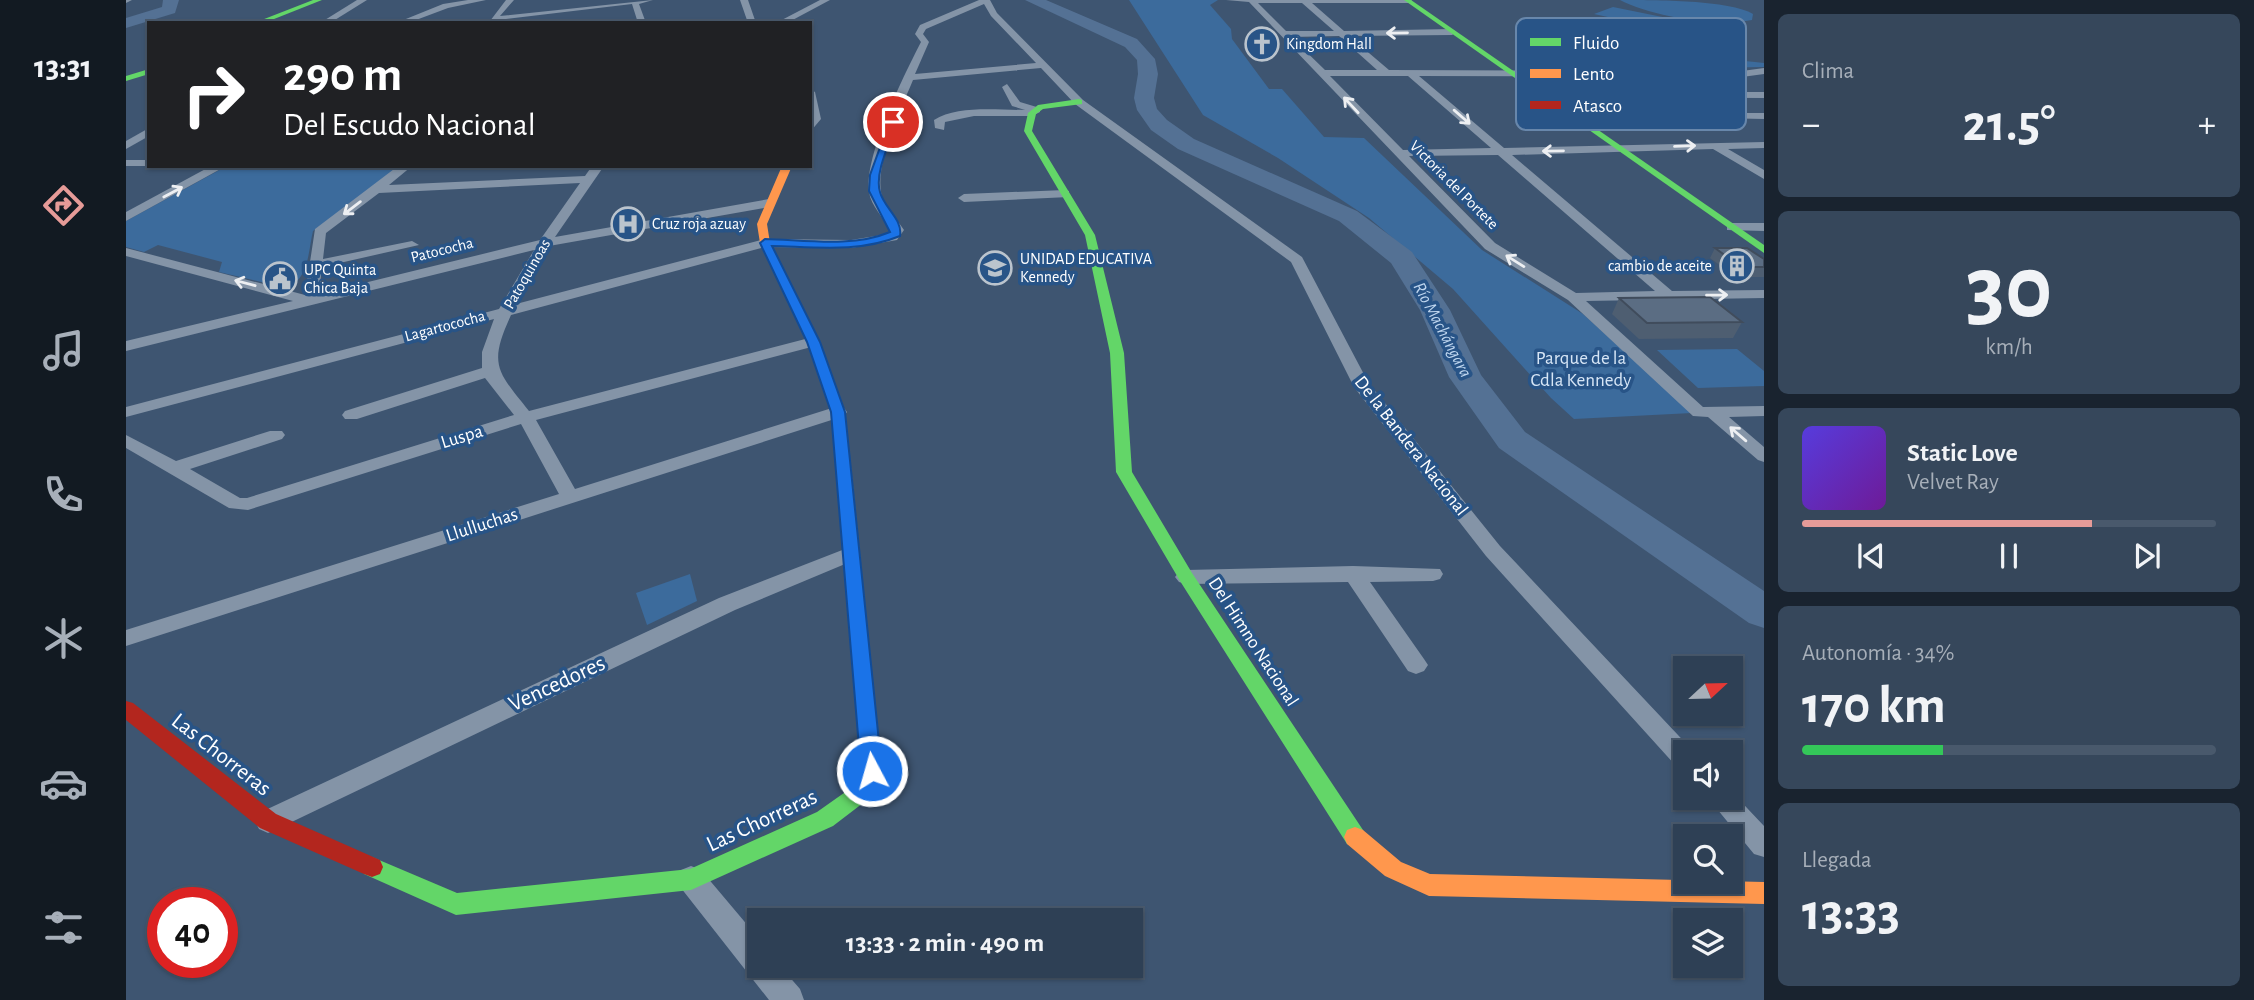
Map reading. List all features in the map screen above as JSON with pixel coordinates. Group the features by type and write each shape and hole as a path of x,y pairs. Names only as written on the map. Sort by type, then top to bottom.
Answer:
{"street":[{"path":"262,21 319,0"},
{"path":"282,21 338,0"},
{"path":"327,21 363,0"},
{"path":"405,21 446,6 482,0"},
{"path":"510,0 492,19 590,11 649,0"},
{"path":"744,0 751,21"},
{"path":"784,21 826,0"},
{"path":"800,21 839,0"},
{"path":"986,0 923,27 919,34 925,43 911,77 1045,65"},
{"name":"De la Bandera Nacional","path":"986,0 994,15 1079,102 1297,260 1360,383 1493,551 1673,746"},
{"path":"1231,1 1408,1 1516,72"},
{"path":"1305,1 1386,73"},
{"path":"635,2 641,21"},
{"name":"Victoria del Portete","path":"1253,2 1490,246 1573,298 1699,412 1713,412"},
{"path":"1284,34 1452,32"},
{"path":"126,71 147,64"},
{"path":"126,79 147,72"},
{"path":"1410,72 1669,296"},
{"path":"1322,73 1516,73"},
{"name":"Lagartococha","path":"126,412 507,309 765,243 851,244 878,241 896,234 894,225 874,191 875,175 911,77"},
{"path":"1007,87 1016,104 1034,111"},
{"path":"1746,95 1764,95"},
{"path":"940,128 939,120 957,114 1034,111 1079,102"},
{"path":"1746,103 1764,114"},
{"name":"Del Himno Nacional","path":"1034,111 1028,131 1090,235 1117,353 1124,472 1186,577 1358,842 1393,869 1429,885 1764,893"},
{"path":"1746,115 1764,114"},
{"path":"1592,130 1764,250"},
{"path":"126,146 147,132"},
{"path":"1713,145 1764,175"},
{"path":"1397,153 1764,145"},
{"path":"126,163 147,163"},
{"path":"126,217 216,168"},
{"path":"126,252 311,301 320,232 403,168"},
{"name":"Las Chorreras","path":"126,709 268,821 456,904 691,879 825,819 859,794 872,771 838,412 813,342 765,243 762,223 786,168"},
{"path":"377,189 593,173"},
{"name":"Patoquinoas","path":"490,371 491,343 498,323 545,243 593,173"},
{"path":"964,198 1065,194"},
{"name":"Patococha","path":"126,346 545,243 769,203"},
{"path":"1732,227 1764,227"},
{"path":"314,265 412,245"},
{"path":"1573,298 1764,295"},
{"name":"Luspa","path":"126,440 236,504 248,504 525,417 813,342"},
{"path":"351,415 490,371 525,417 570,497"},
{"path":"1713,412 1764,411"},
{"name":"Llulluchas","path":"126,638 838,412"},
{"path":"1713,412 1764,456"},
{"path":"174,468 276,435"},
{"name":"Vencedores","path":"268,821 727,604 850,554"},
{"path":"1353,573 1416,665"},
{"path":"1186,577 1433,574"},
{"path":"1732,810 1764,845"},
{"path":"691,879 747,949"},
{"path":"771,978 789,1000"}],"green space":[{"name":"Parque de la Cdla Kennedy","path":"1129,0 1218,0 1210,5 1231,29 1232,39 1269,89 1282,89 1324,137 1364,138 1482,250 1583,314 1692,413 1574,419 1551,398 1453,289 1369,218 1278,158 1203,115"},
{"path":"1620,0 1710,3 1742,9 1753,14 1752,20 1746,21 1746,18 1679,18"},
{"path":"1613,7 1667,18 1612,18 1594,14"},
{"path":"1746,61 1764,63 1764,67 1746,67"},
{"path":"223,168 399,168 313,231 303,272 294,284 286,288 219,272 222,262 158,245 144,252 126,247 126,221"},
{"path":"1737,349 1764,371 1764,386 1698,388 1657,350"},
{"path":"690,574 697,601 647,625 636,593"}],"building":[{"path":"1715,248 1747,248 1764,259 1764,267 1741,267"},
{"path":"1710,297 1742,322 1647,323 1619,298"}],"waterway":[{"path":"126,23 169,10 171,0"},
{"name":"Río Machángara","path":"1033,0 1131,43 1146,59 1148,74 1144,98 1147,110 1159,125 1186,144 1348,216 1402,258 1435,310 1465,377 1512,440 1764,612"}],"traffic: fast":[{"path":"262,21 319,0"},
{"path":"1407,0 1516,76"},
{"path":"126,79 147,72"},
{"path":"1079,102 1041,107 1032,113 1028,131 1090,235 1117,353 1124,472 1186,577 1355,837"},
{"path":"1593,130 1764,250"},
{"path":"372,867 456,904 691,879 825,819 859,794 872,771 845,486"}],"traffic: slow":[{"path":"786,168 762,224 765,243 813,342 838,412 845,486"},
{"path":"1355,837 1393,869 1429,885 1764,893"}],"traffic: jam":[{"path":"126,709 268,821 372,867"}],"place":[{"name":"Kingdom Hall","path":"1262,44"},
{"name":"Cruz roja azuay","path":"628,224"},
{"name":"cambio de aceite","path":"1737,266"},
{"name":"UNIDAD EDUCATIVA Kennedy","path":"995,268"},
{"name":"UPC Quinta Chica Baja","path":"280,279"}],"route":[{"path":"872,771 838,412 813,342 765,243 851,244 878,241 896,234 897,230 874,191 875,175 893,122"}]}
